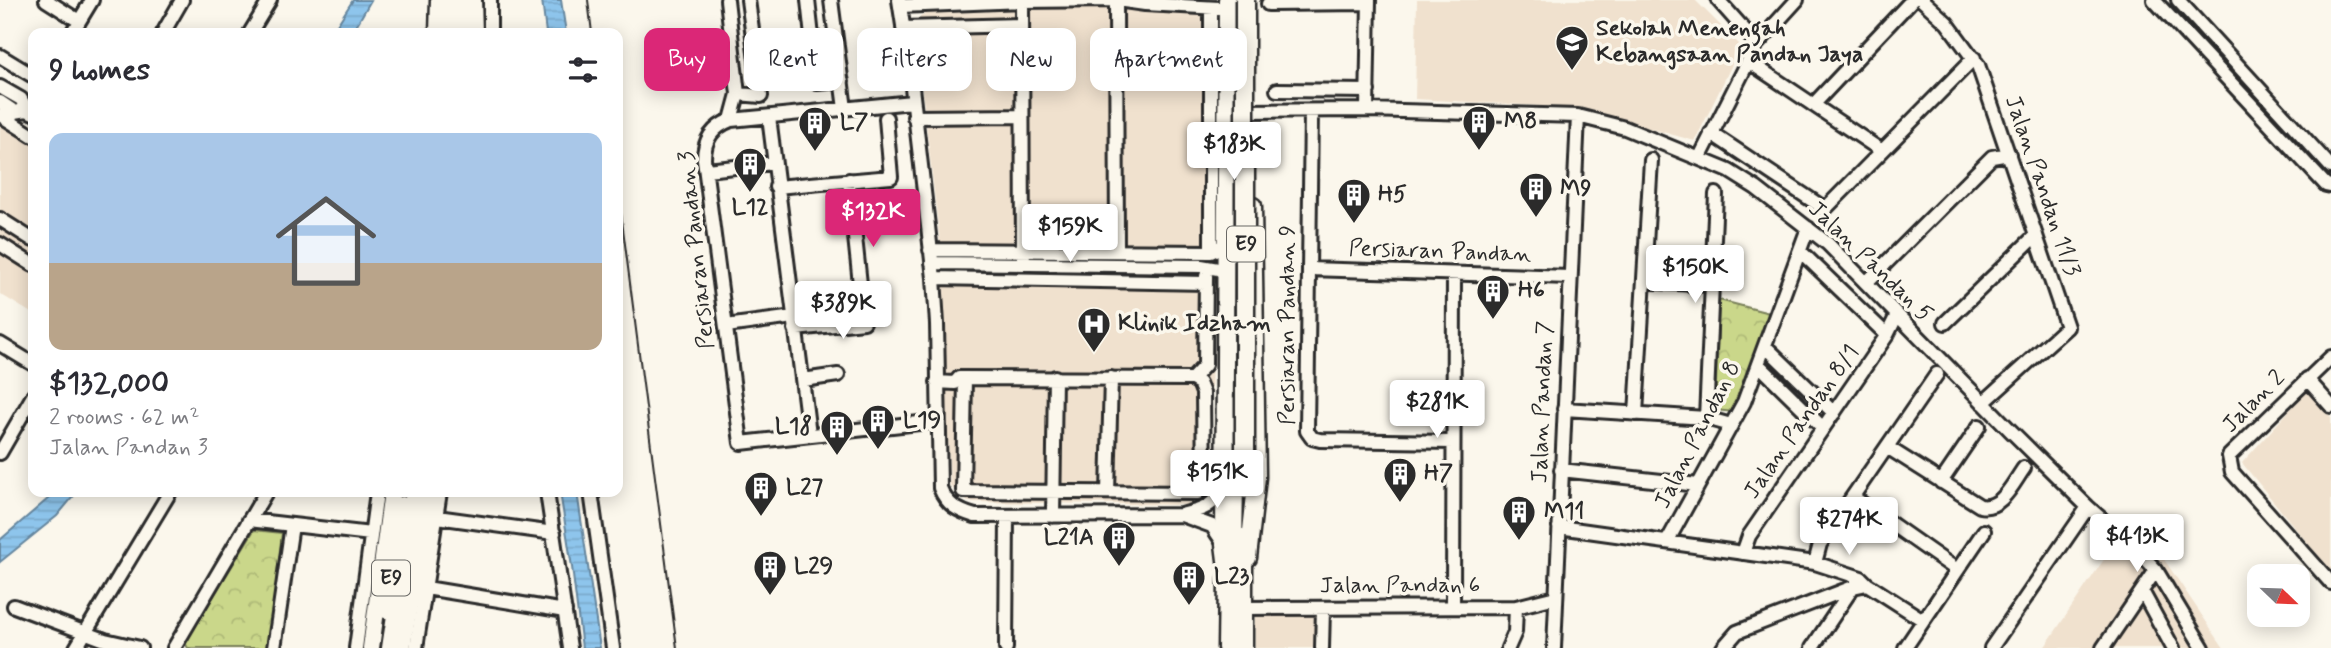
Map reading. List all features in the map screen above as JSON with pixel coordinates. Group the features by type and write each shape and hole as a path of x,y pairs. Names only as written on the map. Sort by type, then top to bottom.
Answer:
{"highway":[{"path":"452,0 452,28"},
{"path":"464,28 465,0"},
{"name":"E9","path":"1227,648 1236,578 1247,291 1249,3"},
{"name":"E9","path":"1225,4 1235,405 1233,548 1243,608 1243,648"},
{"name":"E9","path":"380,648 408,500"},
{"name":"E9","path":"391,648 408,500"}],"main road":[{"path":"438,28 439,0"},
{"path":"473,0 474,28"},
{"path":"1236,578 1251,547 1256,477 1249,3"},
{"path":"1225,4 1226,110 1221,250 1226,274 1224,544 1236,578"},
{"path":"1221,250 1241,247 1254,253"},
{"path":"371,648 391,497"},
{"path":"401,648 427,497"}],"street":[{"path":"46,0 79,21"},
{"path":"75,28 92,0"},
{"path":"166,28 183,0"},
{"path":"253,28 270,0"},
{"path":"490,0 490,28"},
{"path":"727,0 738,94 731,120 912,102"},
{"path":"738,94 761,96 748,0"},
{"path":"808,0 811,28"},
{"path":"831,0 835,28"},
{"path":"1115,0 1117,251"},
{"path":"1225,480 1217,500 1205,509 1181,515 975,516 952,507 943,496 940,488 937,421 934,278 899,3 1115,0 1139,1 1145,4 1249,3"},
{"path":"1718,0 1757,44"},
{"path":"1699,157 1757,44 1797,0"},
{"path":"1813,105 1912,0"},
{"name":"Jalan Pandan 11/3","path":"1922,0 1947,23 1975,58 2067,327 1983,403"},
{"path":"2154,0 2326,185 2331,186"},
{"path":"2178,0 2331,167"},
{"path":"1023,1 1023,257"},
{"path":"903,26 913,12 934,2"},
{"path":"1268,4 1369,2 1367,110"},
{"path":"1023,257 1117,251 1221,250 1225,4"},
{"path":"903,26 1023,25"},
{"path":"0,56 28,73"},
{"path":"1712,132 1825,209 1975,58"},
{"path":"1748,61 1882,151"},
{"path":"0,87 28,105"},
{"path":"843,90 845,109"},
{"path":"1277,90 1368,91"},
{"path":"0,102 15,112 28,109"},
{"name":"Jalan Pandan 5","path":"1226,110 1367,110 1578,116 1625,128 1729,171 1828,244 1983,403 2156,570 2203,648"},
{"name":"Persiaran Pandan 9","path":"1311,111 1307,431 1312,438 1320,440 1453,442"},
{"path":"0,115 28,133"},
{"path":"914,117 1023,116"},
{"name":"Jalan Pandan 7","path":"1553,648 1578,116"},
{"path":"769,117 808,434 937,421"},
{"path":"776,187 891,177 886,118"},
{"name":"Persiaran Pandan 3","path":"731,120 718,127 709,137 704,151 741,443 808,434"},
{"path":"1866,283 1992,158 2009,154"},
{"path":"1636,414 1651,160"},
{"path":"706,170 774,163"},
{"path":"726,326 864,322 849,180"},
{"path":"1706,418 1716,194"},
{"path":"0,219 28,237"},
{"name":"Jalan Pandan 8","path":"1667,542 1744,402 1808,228"},
{"path":"1945,323 2036,235"},
{"path":"0,244 28,262"},
{"path":"1800,251 1887,335"},
{"path":"931,256 1023,257 1207,266 1226,274"},
{"path":"1192,379 1205,365 1207,266"},
{"name":"Persiaran Pandan","path":"1309,270 1569,277"},
{"path":"1453,607 1454,274"},
{"path":"934,278 1206,283"},
{"path":"1644,281 1712,285"},
{"name":"Jalan Pandan 8/1","path":"1743,553 1749,536 1887,335 1897,315"},
{"path":"0,344 28,361"},
{"path":"1765,346 1834,413"},
{"name":"Jalan 2","path":"2331,357 2230,456 2229,464 2232,472 2331,583"},
{"path":"1758,364 1823,428"},
{"path":"1815,563 1820,544 1937,374"},
{"path":"803,380 838,375"},
{"path":"937,377 954,383 962,378 1192,379 1199,383 1203,393 1205,485 1198,494 963,491 962,378"},
{"path":"1053,516 1055,377"},
{"path":"1108,492 1111,378"},
{"name":"Jalan 2","path":"2307,379 2331,406"},
{"path":"0,453 28,405"},
{"path":"1564,409 1706,418 1731,425"},
{"path":"1941,482 1979,426"},
{"path":"1887,447 1980,506 1989,508 1999,502 2024,468"},
{"path":"1561,470 1698,485"},
{"path":"76,648 167,497"},
{"path":"174,648 263,497"},
{"path":"356,648 376,497"},
{"path":"416,648 439,497"},
{"path":"548,497 570,648"},
{"path":"591,497 613,648"},
{"path":"1853,497 1957,569"},
{"path":"1992,648 2088,507"},
{"path":"1181,515 1212,526 1224,544"},
{"path":"1006,648 1007,516"},
{"path":"437,517 554,533"},
{"path":"249,520 371,534"},
{"path":"274,648 292,525"},
{"path":"1559,527 1815,563 1878,590 1923,620"},
{"path":"1905,648 1984,531"},
{"path":"2103,648 2156,570"},
{"path":"1723,648 1737,632 1862,584"},
{"path":"1812,648 1862,584"},
{"path":"426,588 565,611"},
{"path":"2142,591 2173,648"},
{"name":"Jalan Pandan 6","path":"1243,608 1516,607 1556,597"},
{"path":"14,606 85,633 140,648"},
{"path":"1508,648 1515,632 1516,607"},
{"path":"1322,648 1323,608"}],"shaded area":[{"name":"Sekolah Menengah Kebangsaan Pandan Jaya","path":"1417,0 1695,0 1741,46 1695,141 1577,108 1415,99"},
{"path":"1216,3 1216,28 1090,28 1090,91 1215,91 1210,496 1186,505 968,502 950,486 940,242 922,91 972,91 972,28 915,28 914,21 933,9"},
{"path":"0,105 28,122 28,311 0,294"},
{"path":"2307,391 2331,417 2331,572 2242,463"},
{"path":"2134,515 2224,648 2044,648"},
{"path":"1255,611 1319,612 1319,648 1255,648"}],"green space":[{"path":"1719,300 1773,314 1734,412 1715,410"},
{"path":"254,530 282,533 268,648 188,648 185,643"}],"water":[{"path":"353,0 371,0 355,28 335,28"},
{"path":"542,0 561,0 565,28 545,28"},
{"path":"50,497 73,497 57,516 0,562 0,540"},
{"path":"561,497 578,497 600,648 582,648"}],"tram line":[{"path":"588,0 591,28"},
{"path":"623,229 677,648"}],"place":[{"name":"Sekolah Menengah Kebangsaan Pandan Jaya","path":"1572,72"},
{"name":"M8","path":"1479,152"},
{"name":"L7","path":"815,153"},
{"name":"L12","path":"750,194"},
{"name":"M9","path":"1536,219"},
{"name":"H5","path":"1354,225"},
{"name":"H6","path":"1493,321"},
{"name":"Klinik Idzham","path":"1094,354"},
{"name":"L19","path":"878,451"},
{"name":"L18","path":"837,457"},
{"name":"H7","path":"1400,504"},
{"name":"L27","path":"761,518"},
{"name":"M11","path":"1519,542"},
{"name":"L21A","path":"1119,568"},
{"name":"L29","path":"770,597"},
{"name":"L23","path":"1189,607"}]}
